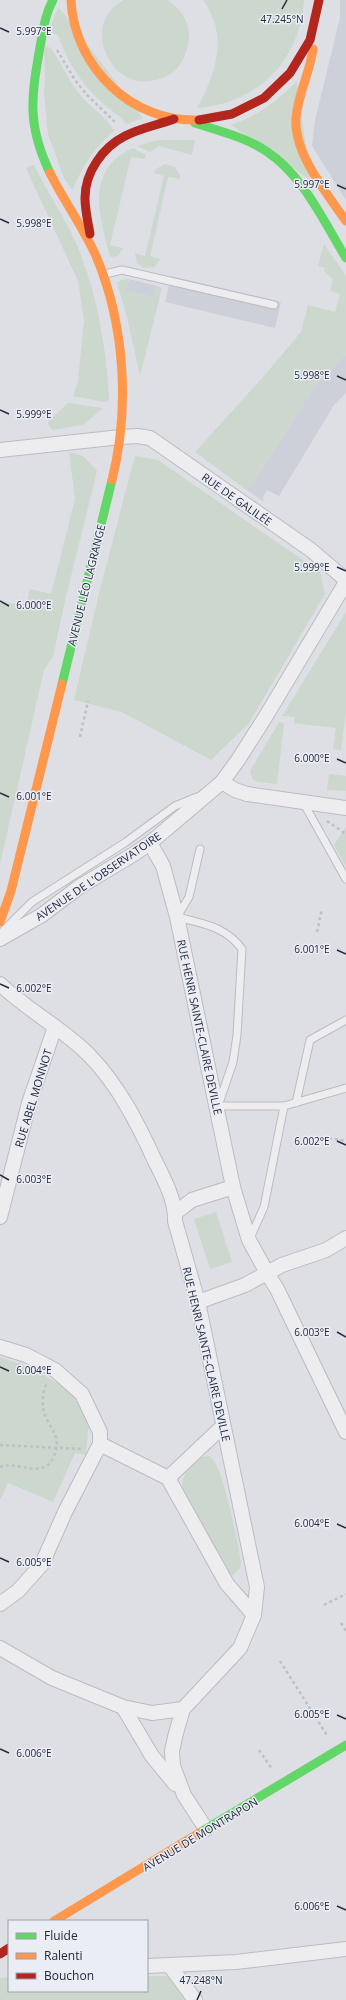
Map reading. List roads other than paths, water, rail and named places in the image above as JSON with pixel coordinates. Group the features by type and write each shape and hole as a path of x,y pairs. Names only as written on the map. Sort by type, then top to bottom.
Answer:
{"main road":[{"name":"AVENUE LÉO LAGRANGE","path":"0,922 11,891 115,469 121,437 122,385 116,332 103,275 91,244 45,163 38,144 33,121 32,98 36,68 53,0"},
{"path":"71,0 73,22 78,38 90,63 103,80 115,92 143,110 174,119 186,120 210,119 232,115 261,102 273,92 294,70 310,43 319,0"},
{"path":"314,28 312,64 295,119 295,133 305,156 346,221"},
{"name":"AVENUE LÉO LAGRANGE","path":"91,244 85,192 87,182 99,160 110,146 125,136 174,119"},
{"path":"186,120 245,140 268,151 301,187 346,258"},
{"name":"AVENUE DE MONTRAPON","path":"56,1920 346,1745"}],"street":[{"name":"RUE DE GALILÉE","path":"0,450 121,437 138,436 150,438 311,550 346,581"},
{"name":"AVENUE DE L'OBSERVATOIRE","path":"0,939 42,915 79,887 150,842 222,782 266,716 346,581"},
{"path":"222,782 235,790 247,794 346,808"},
{"name":"RUE HENRI SAINTE-CLAIRE DEVILLE","path":"150,842 163,866 177,917 218,1106 233,1187 249,1240 277,1289 346,1432"},
{"name":"RUE HENRI SAINTE-CLAIRE DEVILLE","path":"0,984 16,999 55,1027 90,1056 115,1088 136,1120 168,1190 175,1213 175,1221 198,1302 223,1426 244,1516 257,1587 254,1615 240,1648 183,1709 172,1751 173,1766 184,1795 206,1829"},
{"name":"RUE ABEL MONNOT","path":"1,1208 29,1103 55,1027"},
{"path":"175,1213 192,1200 233,1187"},
{"path":"198,1302 246,1285 282,1265 326,1250 346,1238"},
{"path":"0,1347 26,1355 51,1368 82,1394 100,1432 98,1448 65,1512 42,1564 18,1591 0,1604"},
{"path":"168,1478 223,1426"},
{"path":"98,1448 168,1478 227,1584 254,1615"},
{"path":"0,1648 52,1678 123,1707 152,1713 183,1709"},
{"path":"123,1707 152,1756 184,1795"},
{"path":"148,1966 236,1962 346,1948"},
{"path":"170,1966 195,2000"}],"lane":[{"path":"103,275 122,270 274,305"},
{"name":"AVENUE DE L'OBSERVATOIRE","path":"0,934 32,902 126,842 175,806 211,792"},
{"path":"302,802 346,879"},
{"path":"200,849 189,897 177,917 224,931 234,938 242,948 237,1035 233,1062 218,1106 284,1106 346,1088"},
{"path":"296,1102 310,1040 346,1020"},
{"path":"249,1240 264,1207 284,1106"}]}
